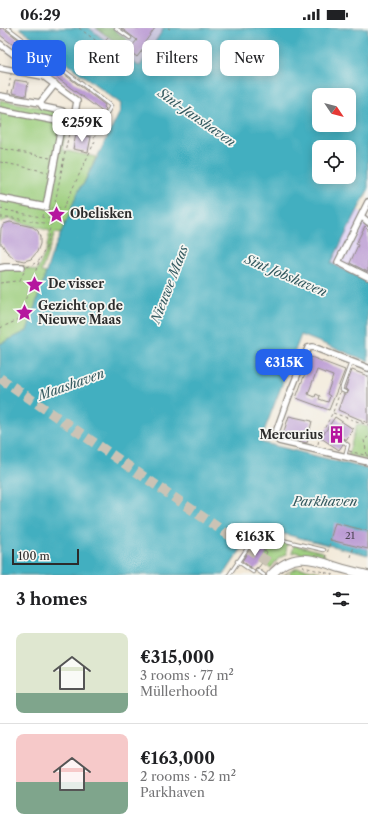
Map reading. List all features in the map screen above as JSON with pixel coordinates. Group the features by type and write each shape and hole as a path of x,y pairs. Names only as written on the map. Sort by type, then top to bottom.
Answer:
{"street":[{"path":"0,44 12,53"},
{"path":"0,68 11,70"},
{"path":"44,76 77,101 73,124"},
{"path":"40,104 55,84"},
{"path":"0,96 40,104 43,107 62,111 55,159 45,208 0,198"},
{"path":"2,110 62,119"},
{"path":"368,202 338,262 368,277"},
{"path":"361,216 368,222"},
{"path":"0,268 25,267"},
{"path":"368,368 310,347 307,349 275,434 276,438 280,441 368,462"},
{"path":"271,575 286,563 302,558 325,562 368,574"},
{"path":"277,575 289,566 301,563 335,566"}],"lane":[{"path":"8,28 111,106 105,116"},
{"path":"116,28 130,38"},
{"path":"345,392 341,390 352,362"},
{"path":"343,441 348,445 345,456"},
{"path":"228,575 257,534 324,550"},
{"path":"238,561 253,572"},
{"path":"257,570 264,575"}],"path":[{"path":"80,28 96,40"},
{"path":"105,40 108,36"},
{"path":"8,98 11,70"},
{"path":"0,126 2,110"},
{"path":"53,208 63,209 95,141 94,138 105,116 94,114"},
{"path":"0,328 18,320 40,259 46,248 69,130 73,124"},
{"path":"0,148 55,159"},
{"path":"0,162 52,173"},
{"path":"42,217 45,208"},
{"path":"0,209 52,219"},
{"path":"0,217 50,224"},
{"path":"20,280 25,267 40,259"},
{"path":"0,283 20,280 32,281"},
{"path":"316,449 341,390"},
{"path":"332,412 368,425"},
{"path":"347,450 367,455 364,440 368,437"},
{"path":"328,548 331,539"},
{"path":"351,557 354,546"},
{"path":"301,563 304,567 335,575"},
{"path":"303,575 315,575"}],"shaded area":[{"path":"71,28 172,28 165,40 142,40 142,76 145,76 141,84 131,76 134,76 134,40 86,40"},
{"path":"358,210 368,219 368,282 331,263"}],"green space":[{"path":"96,28 112,28 128,40 113,40"},
{"path":"0,100 70,113 62,150 96,157 83,185 81,186 71,208 73,209 60,234 55,233 41,272 46,273 27,331 0,344 0,268 22,267 37,271 46,251 50,231 9,219 0,222"},
{"path":"357,424 368,427 368,460 348,455"},
{"path":"264,538 288,543 286,549 287,554 279,558 271,568 261,562 268,552 269,546 259,540"},
{"path":"294,545 323,552 326,559 295,552 292,553"},
{"path":"297,568 332,575 319,575 306,572 300,575 284,575"}],"water":[{"path":"20,28 89,28 105,40 74,40 74,69 66,63 66,40 36,40"},
{"path":"164,28 368,28 368,190 331,263 368,282 368,361 301,335 260,442 368,469 368,555 256,527 224,575 0,575 0,344 27,331 53,251 72,209 71,208 119,114 121,104 84,76 134,76 134,63 140,66 142,63 142,76 212,76 212,40 156,40"}],"building":[{"path":"0,28 3,28 19,40 12,40 12,44 0,35"},
{"path":"121,28 155,28 146,40 142,40 142,50 137,57 134,55 134,44 137,40"},
{"path":"66,75 105,105 104,107 106,109 104,113 55,76"},
{"path":"15,80 28,82 26,96 12,93"},
{"path":"76,134 91,137 88,152 73,149"},
{"path":"10,222 33,227 38,231 40,244 37,252 31,259 24,261 15,259 6,251 2,244 0,244 1,228 4,224"},
{"path":"365,226 368,229 368,272 350,263 358,245 356,244"},
{"path":"311,357 345,370 329,410 296,398","holes":["317,370 333,376 327,394 330,396 328,402 319,399 320,396 316,394 315,397 308,394"]},
{"path":"352,370 368,376 368,423 338,410 344,394 348,393 345,389"},
{"path":"289,416 312,421 307,443 282,437"},
{"name":"Mercurius","path":"335,417 353,429 346,440 343,438 341,440 343,444 339,450 321,438"},
{"path":"335,523 368,531 368,549 330,540"},
{"path":"254,543 267,552 266,557 259,567 254,570 242,561"}],"tunnel":[{"path":"0,378 287,575"}],"place":[{"name":"Obelisken","path":"57,214"},
{"name":"De visser","path":"35,284"},
{"name":"Gezicht op de Nieuwe Maas","path":"25,313"},
{"name":"Mercurius","path":"336,435"}],"water label":[{"name":"Sint-Janshaven","path":"197,117"},
{"name":"Sint Jobshaven","path":"286,275"},
{"name":"Nieuwe Maas","path":"169,284"},
{"name":"Maashaven","path":"71,384"},
{"name":"Parkhaven","path":"325,501"}]}
